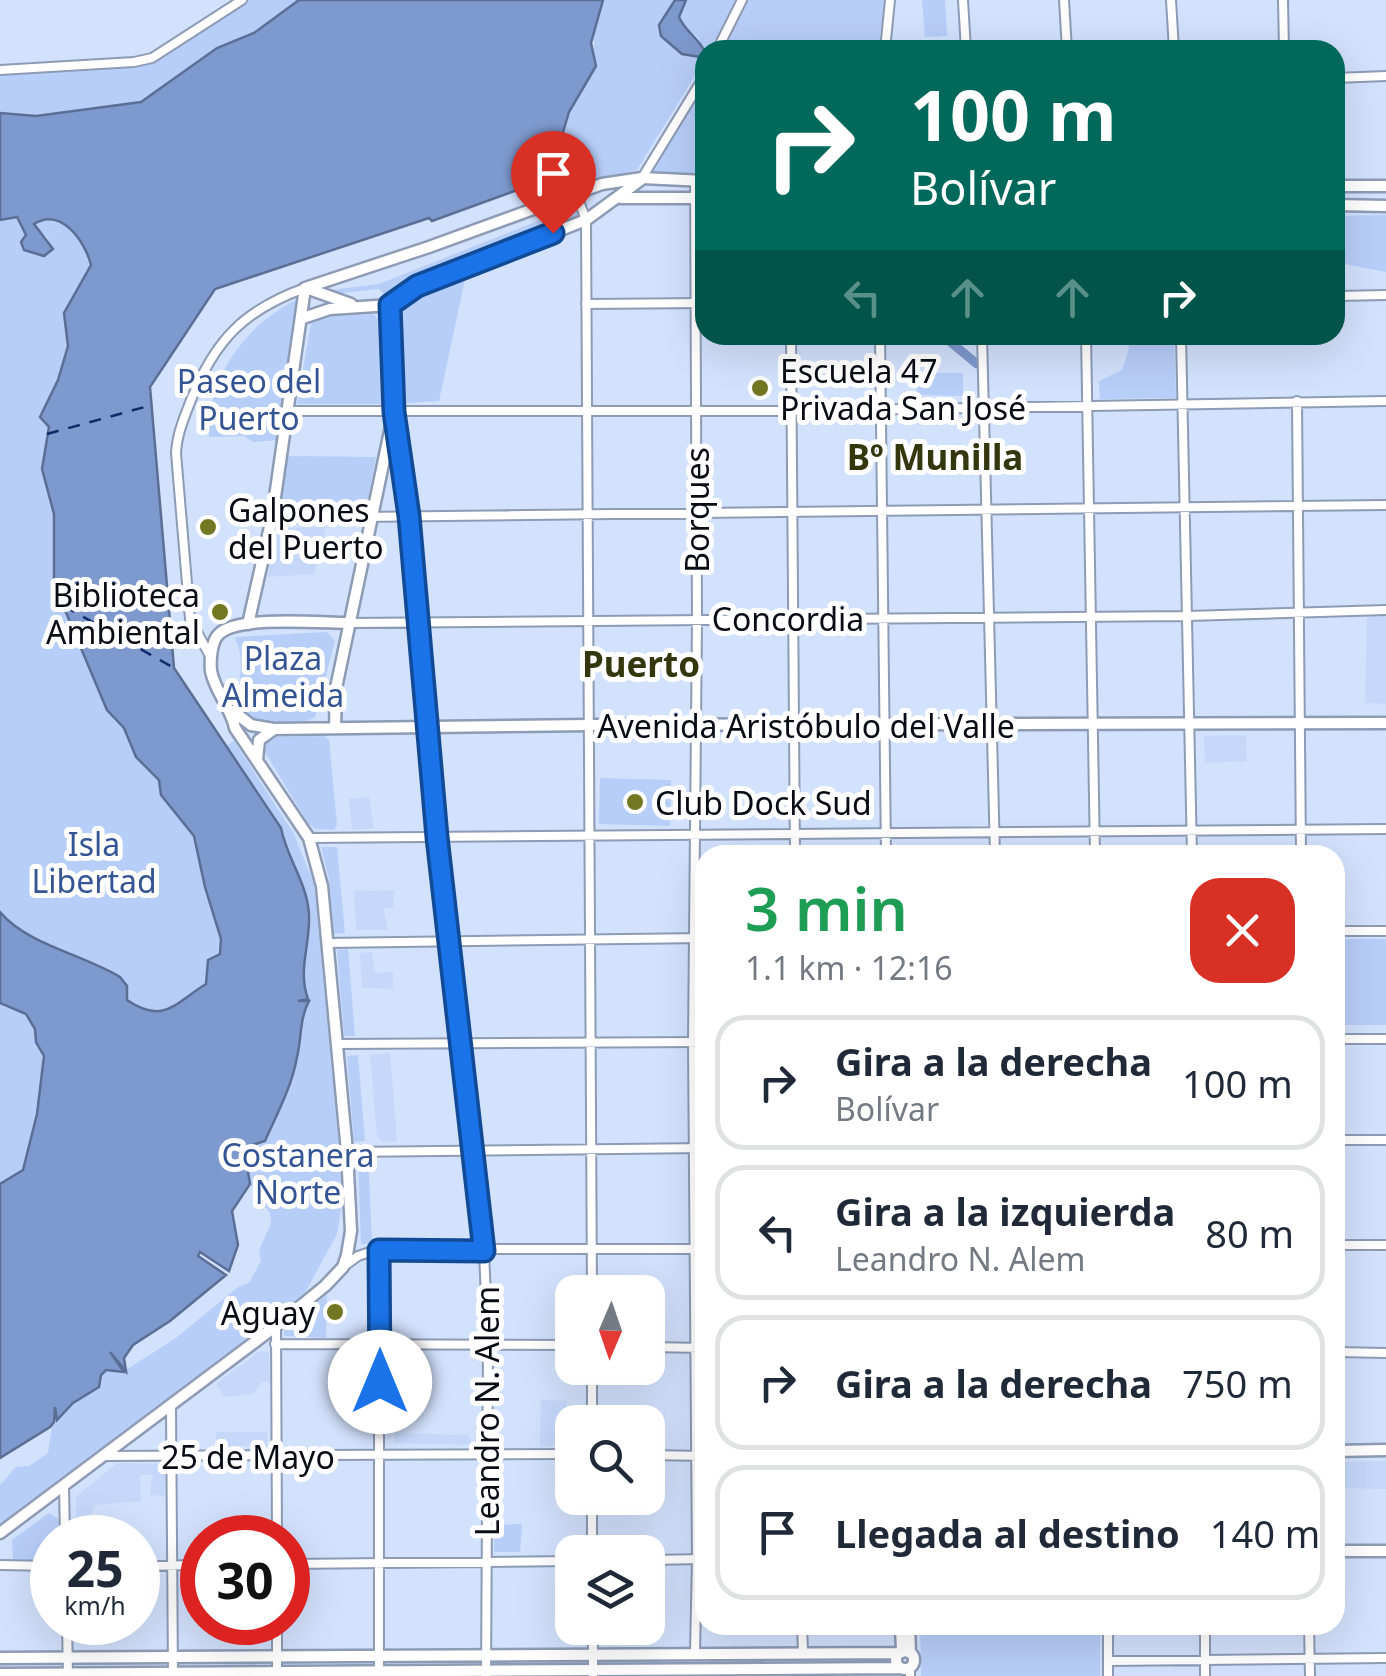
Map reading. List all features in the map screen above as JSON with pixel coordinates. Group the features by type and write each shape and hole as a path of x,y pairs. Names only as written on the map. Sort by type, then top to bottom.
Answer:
{"main road":[{"path":"305,288 602,184 642,178 695,181"},
{"path":"303,318 330,309 390,305 417,286 586,220 642,178"},
{"path":"1345,186 1386,186"},
{"path":"620,198 695,198"},
{"path":"1345,205 1386,206"},
{"path":"305,288 359,306"},
{"path":"0,1534 276,1326 343,1267 351,1232 347,1152 322,886 309,838 235,728 232,710 217,687 211,659 219,634 248,624 272,518 305,288"},
{"name":"Leandro N. Alem","path":"390,305 394,412"},
{"path":"335,728 336,688 394,412"},
{"name":"Concordia","path":"248,624 349,623"},
{"name":"Avenida Aristóbulo del Valle","path":"232,710 251,725 274,730 1386,722"},
{"path":"257,761 259,740 274,730"},
{"path":"1345,1451 1386,1450"},
{"path":"1345,1551 1386,1551"},
{"path":"902,1635 904,1653"},
{"path":"905,1672 896,1661 904,1653 907,1635"},
{"path":"695,1652 695,1673"},
{"path":"803,1652 803,1673"},
{"path":"0,1658 904,1653"},
{"path":"0,1674 905,1672"}],"street":[{"path":"0,70 152,58 242,0"},
{"path":"722,40 742,0"},
{"path":"886,40 890,0"},
{"path":"963,0 965,40"},
{"path":"1064,0 1066,40"},
{"path":"1172,0 1174,40"},
{"path":"1283,0 1284,40"},
{"path":"1345,78 1386,76"},
{"path":"642,178 695,91"},
{"path":"576,193 586,220 592,725 592,1275"},
{"path":"211,659 190,619 176,453 178,434 194,392 225,338 254,312 305,288"},
{"path":"1345,296 1386,295"},
{"path":"586,304 695,303"},
{"name":"Borques","path":"695,1177 692,1042 698,345"},
{"path":"791,345 796,845"},
{"path":"880,345 886,845"},
{"path":"982,345 995,845"},
{"path":"1086,345 1095,845"},
{"path":"1180,345 1192,845"},
{"path":"1298,401 1302,845"},
{"path":"290,411 792,411 1386,401"},
{"name":"Leandro N. Alem","path":"394,412 409,516 437,837 484,1251 488,1346 486,1674"},
{"path":"272,518 1386,505"},
{"name":"Concordia","path":"349,623 1188,616 1386,610"},
{"path":"309,838 1386,829"},
{"path":"1345,931 1386,931"},
{"path":"327,942 694,939"},
{"path":"1345,1040 1386,1039"},
{"path":"337,1044 692,1042"},
{"path":"1345,1140 1386,1140"},
{"path":"347,1152 693,1148"},
{"path":"1345,1245 1386,1244"},
{"path":"343,1267 358,1256 379,1250 695,1248"},
{"path":"379,1250 379,1674"},
{"path":"276,1326 277,1515"},
{"path":"275,1344 555,1345"},
{"path":"665,1347 695,1348"},
{"path":"1345,1352 1386,1353"},
{"path":"171,1406 173,1675"},
{"name":"25 de Mayo","path":"103,1456 555,1454"},
{"path":"665,1455 695,1456"},
{"path":"64,1486 65,1515"},
{"path":"665,1560 695,1559"},
{"path":"310,1564 555,1560"},
{"path":"0,1565 30,1566"},
{"path":"160,1566 180,1566"},
{"name":"Borques","path":"695,1652 696,1635"},
{"path":"802,1635 803,1652"},
{"path":"1108,1635 1108,1676"},
{"path":"1205,1635 1205,1676"},
{"path":"1309,1635 1310,1676"},
{"path":"68,1645 68,1675"},
{"path":"277,1645 277,1674"},
{"path":"593,1645 593,1673"},
{"path":"1108,1660 1386,1658"}],"shaded area":[{"path":"299,0 603,0 591,43 596,66 569,112 552,169 539,182 432,221 429,218 215,289 150,387 174,668 281,828 308,908 304,970 308,999 298,1001 309,1001 284,1100 265,1141 252,1145 245,1153 250,1184 232,1211 238,1245 229,1271 200,1252 198,1256 226,1275 170,1321 133,1345 124,1358 126,1371 110,1352 124,1372 106,1370 99,1387 73,1403 57,1420 55,1407 50,1427 0,1458 0,1184 23,1170 37,1114 44,1056 26,1014 0,1003 0,912 25,933 120,977 127,986 127,1000 151,1011 169,1008 206,984 208,960 220,954 221,939 194,836 161,795 159,780 136,757 124,728 107,710 54,584 54,514 42,469 49,427 40,417 58,380 68,346 64,313 91,265 77,237 62,223 44,220 34,224 53,249 44,256 24,250 21,242 26,235 17,217 0,220 0,113 36,116 141,102 217,48 254,33"},
{"path":"675,0 686,0 679,17 697,40 695,56 682,54 661,36 659,25"},
{"path":"326,527 314,574 268,577 274,528"},
{"path":"1367,615 1386,616 1386,704 1365,703"},
{"path":"1246,735 1247,761 1205,763 1204,736"},
{"path":"369,797 374,828 352,830 349,799"},
{"path":"394,890 393,908 383,908 388,930 356,930 354,891"},
{"path":"372,952 375,973 393,972 393,989 362,988 360,953"},
{"path":"390,1053 397,1141 383,1142 377,1137 370,1055"},
{"path":"260,1351 269,1352 270,1382 262,1382 253,1394 225,1397 216,1384"},
{"path":"541,1400 567,1401 567,1405 555,1405 555,1446 540,1447"},
{"path":"216,1432 267,1432 267,1446 216,1446"},
{"path":"395,1433 469,1435 472,1445 394,1443"},
{"path":"1386,1461 1386,1489 1345,1488 1345,1462"},
{"path":"117,1463 166,1464 165,1496 150,1495 152,1475 140,1475 141,1501 94,1505 91,1515 76,1515 76,1497"}],"green space":[{"path":"242,0 299,0 254,33 217,48 141,102 36,116 0,113 0,70 152,58"},
{"path":"603,0 675,0 660,25 687,55 695,56 695,75 637,170 573,186 561,149 569,112 596,66 597,19"},
{"path":"686,0 738,0 716,40 699,40 679,17"},
{"path":"747,0 884,0 880,40 727,40"},
{"path":"922,0 945,0 947,36 925,37"},
{"path":"695,99 695,175 651,174"},
{"path":"570,202 578,205 577,219 387,296 378,289 334,294 324,291 379,284 563,211"},
{"path":"1386,215 1386,272 1345,264 1345,216"},
{"name":"Isla Libertad","path":"17,217 26,235 49,240 33,223 53,219 62,223 77,237 91,265 64,313 68,346 58,380 40,417 49,427 42,469 54,514 54,584 107,710 124,728 136,757 159,780 194,836 221,939 220,954 208,961 206,984 160,1011 137,1007 105,969 37,939 0,912 0,220"},
{"path":"465,279 439,401 407,403 400,336 403,311 420,295"},
{"name":"Paseo del Puerto","path":"300,298 277,440 253,442 244,436 209,437 215,394 233,355 262,322"},
{"path":"374,314 382,326 385,404 297,404 311,323 325,317"},
{"path":"1128,345 1174,345 1176,398 1100,399 1099,381 1122,370"},
{"path":"918,373 963,373 963,396 917,395"},
{"path":"287,456 376,457 366,511 285,514 277,508"},
{"name":"Plaza Almeida","path":"327,632 335,641 315,717 280,722 257,720 246,713 241,703 236,637"},
{"path":"324,736 329,740 337,825 334,830 316,829 308,823 263,749 264,742 272,737"},
{"name":"Costanera Norte","path":"234,741 294,834 314,884 340,1159 341,1210 337,1234 306,1291 231,1355 0,1526 0,1485 16,1467 29,1466 48,1453 55,1406 58,1419 73,1403 99,1387 106,1370 123,1372 111,1352 126,1370 176,1338 238,1287 249,1283 261,1261 259,1250 271,1224 270,1213 250,1184 245,1153 252,1145 265,1141 295,1067 308,1001 298,1000 308,999 304,969 309,920 306,895 281,828 226,746"},
{"name":"Club Dock Sud","path":"600,778 671,780 670,826 599,824"},
{"path":"321,847 337,847 345,933 334,934 329,879"},
{"path":"1345,939 1386,939 1386,1025 1345,1025"},
{"path":"348,949 355,1036 344,1036 337,950"},
{"path":"0,1003 26,1014 44,1056 37,1114 23,1171 0,1184"},
{"path":"358,1055 365,1141 354,1142 347,1056"},
{"path":"368,1156 372,1243 361,1244 358,1157"},
{"path":"327,1295 326,1338 284,1336 284,1330"},
{"path":"522,1524 520,1552 494,1552 495,1525"},
{"path":"30,1527 30,1561 13,1561 12,1540"},
{"path":"920,1635 1100,1635 1100,1676 921,1676"}],"waterway":[{"path":"954,345 977,364"}],"ferry route":[{"path":"47,434 152,405"},
{"path":"64,606 174,668"}],"place":[{"name":"Escuela 47 Privada San José","path":"760,388"},
{"name":"Galpones del Puerto","path":"208,527"},
{"name":"Biblioteca Ambiental","path":"220,612"},
{"name":"Club Dock Sud","path":"635,802"},
{"name":"Aguay","path":"335,1312"}],"district":[{"name":"Bº Munilla","path":"935,456"},
{"name":"Puerto","path":"641,663"}],"route":[{"path":"380,1382 379,1250 484,1251 437,837 409,516 394,412 390,305 417,286 553,233"}]}
